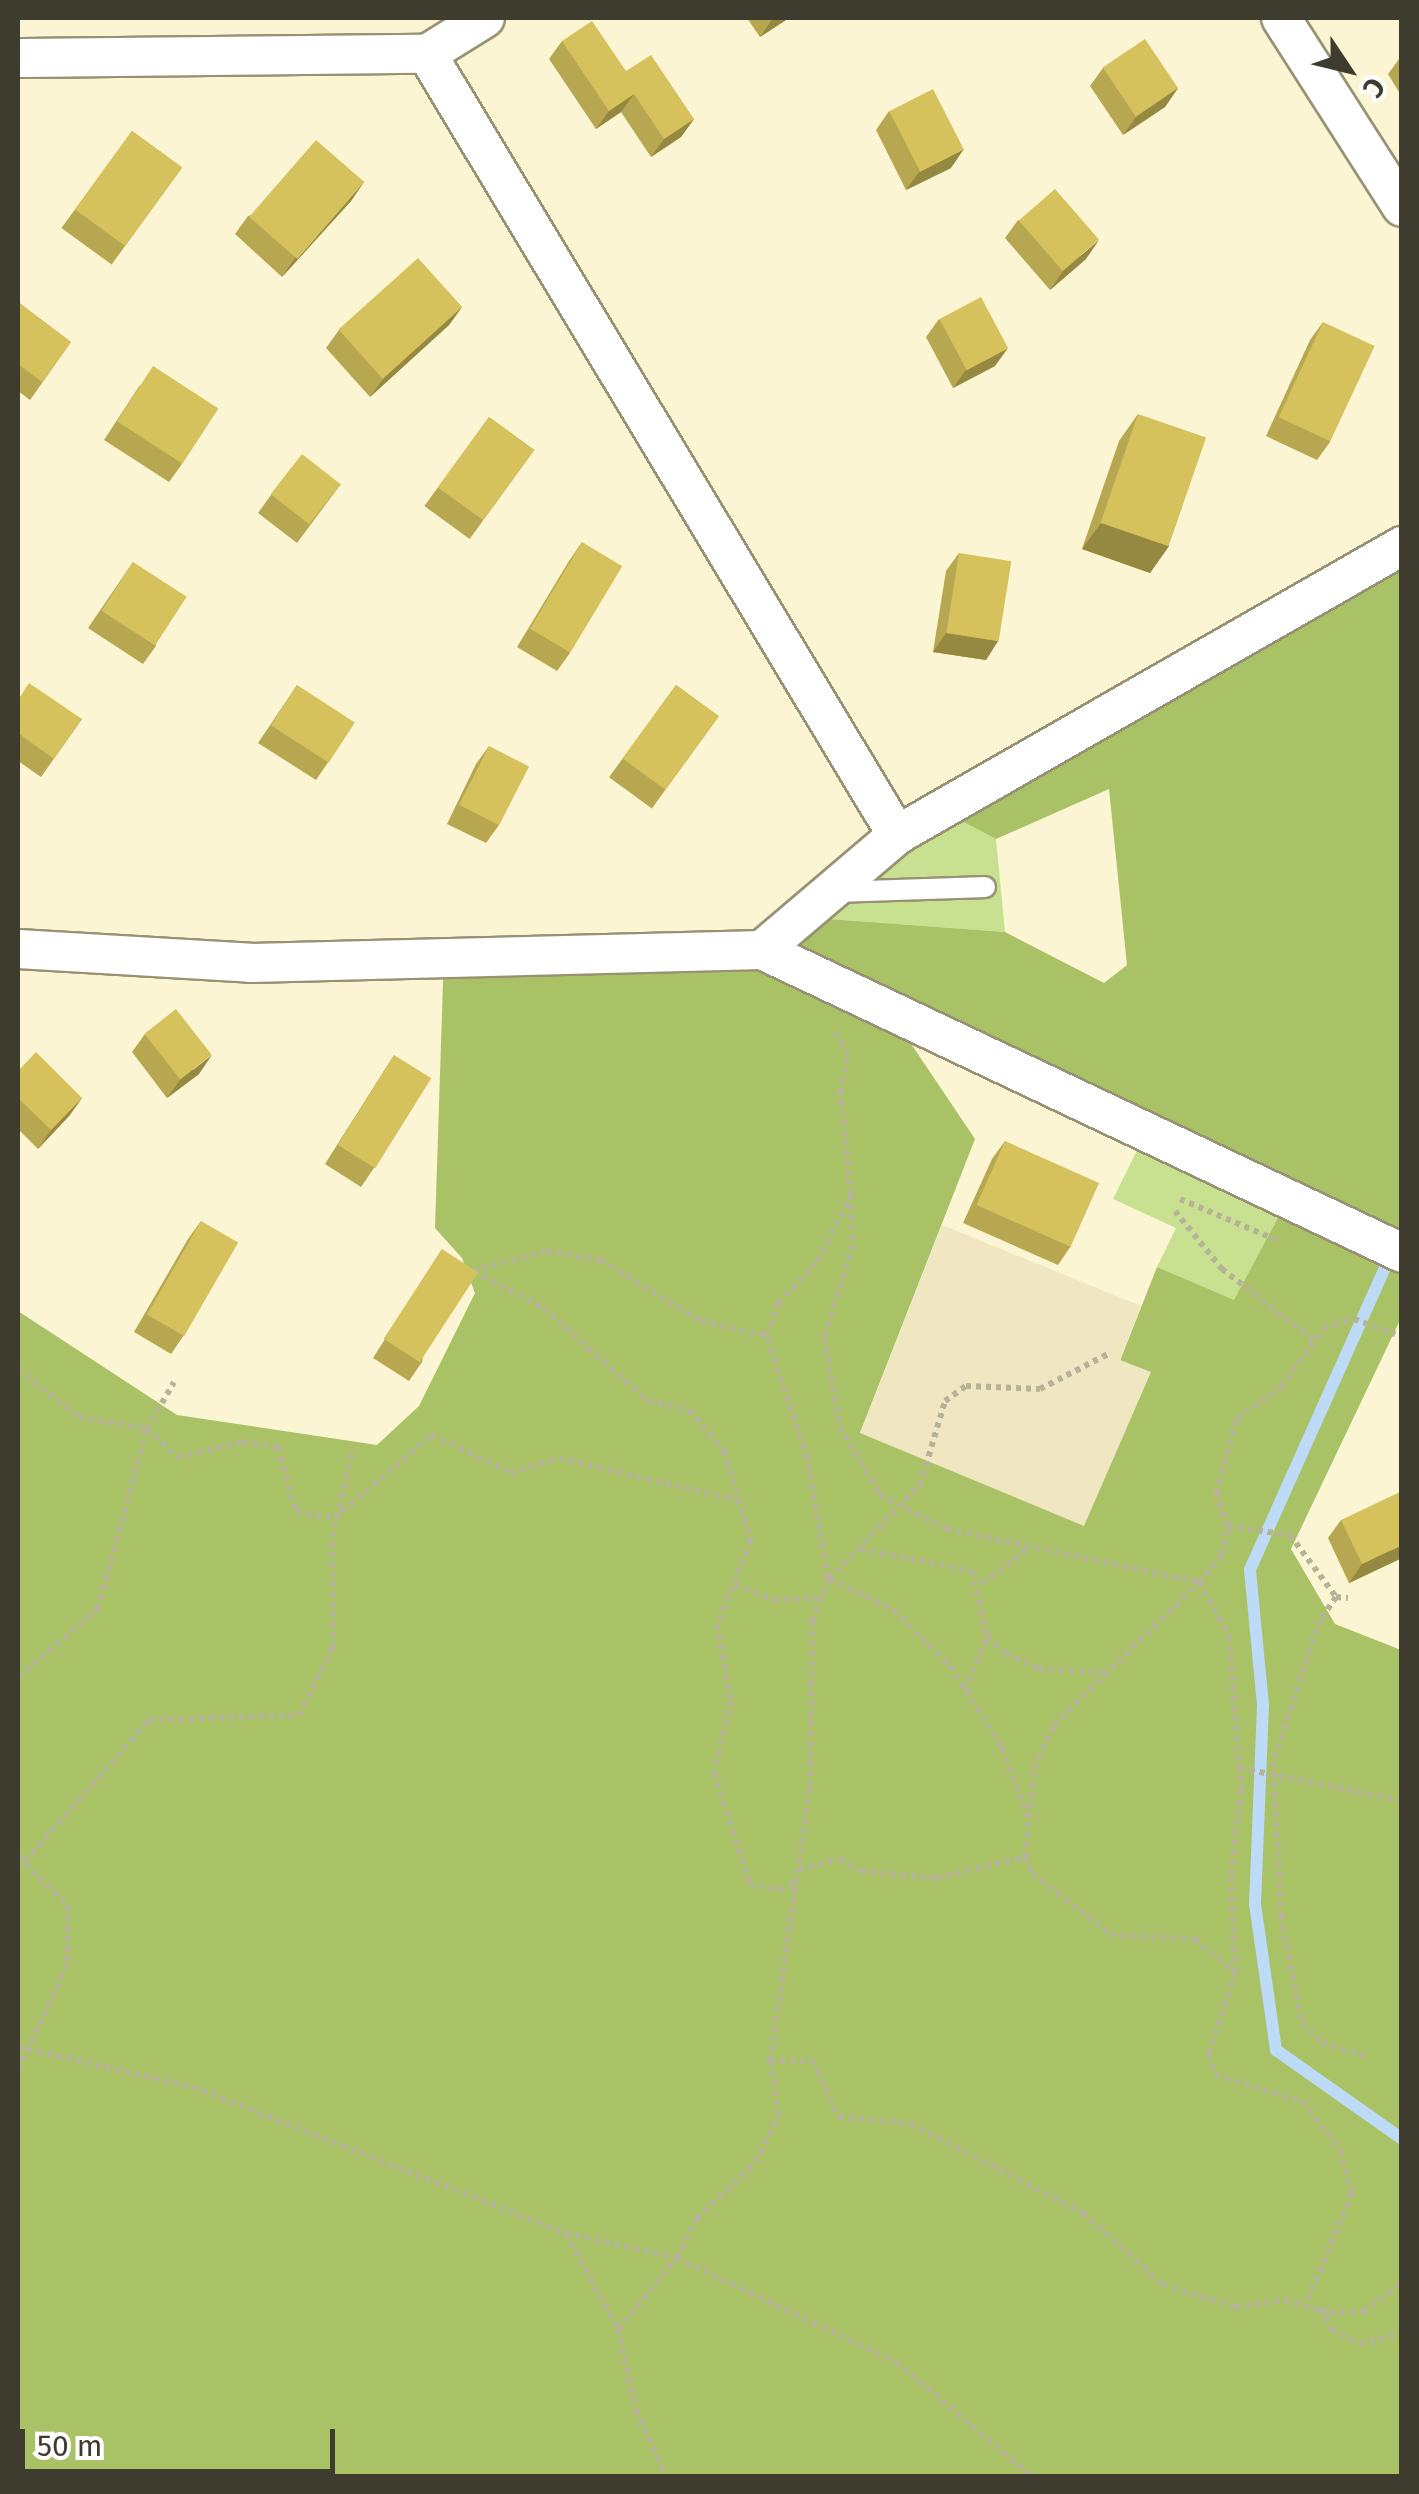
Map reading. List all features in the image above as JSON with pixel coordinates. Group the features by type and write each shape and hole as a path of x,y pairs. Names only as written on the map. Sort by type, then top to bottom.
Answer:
{"street":[{"path":"18,58 427,54 485,18"},
{"path":"1281,18 1402,207"},
{"path":"427,54 897,835"},
{"path":"762,950 897,835 1402,546"},
{"path":"18,950 251,964 762,950 1402,1253"}],"lane":[{"path":"832,892 984,887"}],"path":[{"path":"804,971 848,1054 840,1092 853,1245 824,1338 847,1447 880,1495 948,1529 1199,1582 1229,1636 1240,1768 1235,1973 1208,2054 1216,2076 1304,2102 1325,2120 1352,2193 1307,2302"},
{"path":"829,1579 808,1458 767,1336 778,1304 818,1261 851,1195"},
{"path":"1174,1211 1222,1269 1314,1340"},
{"path":"767,1336 702,1321 601,1260 547,1251 473,1271 542,1308 648,1400 689,1410 724,1450 751,1542 717,1625 730,1701 714,1773 720,1803 750,1884 780,1890 798,1881"},
{"path":"1235,1973 1196,1938 1111,1934 1033,1874 1025,1857 1034,1768 1054,1725 1222,1555 1228,1526 1216,1494 1230,1428 1281,1386 1314,1340 1354,1320 1395,1334"},
{"path":"618,2328 678,2258 697,2218 756,2162 779,2115 770,2061 810,1786 808,1668 829,1579 901,1506 925,1472 944,1401 966,1386 1040,1389 1108,1354"},
{"path":"18,1368 79,1417 147,1429 178,1457 243,1442 278,1448 296,1512 335,1518 432,1435 511,1473 560,1458 736,1500"},
{"path":"18,1678 98,1609 147,1429 174,1382"},
{"path":"18,2070 67,1965 68,1906 21,1859 149,1720 299,1715 333,1647 335,1518 353,1448"},
{"path":"1228,1526 1272,1530 1304,1546 1336,1597"},
{"path":"982,1583 1030,1547"},
{"path":"859,1549 972,1571 982,1583 986,1659 965,1691"},
{"path":"829,1579 894,1610 965,1691 1002,1748 1030,1821"},
{"path":"735,1585 774,1600 822,1598"},
{"path":"1336,1597 1348,1598"},
{"path":"1336,1597 1320,1620 1275,1773 1281,1916 1302,2024 1322,2043 1368,2057"},
{"path":"987,1636 1040,1669 1108,1673"},
{"path":"1240,1768 1402,1801"},
{"path":"800,1869 840,1859 861,1871 936,1878 1025,1857"},
{"path":"18,2047 193,2087 566,2233 678,2258 896,2362 1032,2476"},
{"path":"770,2061 813,2061 839,2117 912,2124 1082,2214 1164,2285 1259,2310 1307,2302 1318,2307 1364,2312 1402,2282"},
{"path":"566,2233 618,2328 636,2410 666,2476"},
{"path":"1318,2307 1332,2330 1360,2344 1402,2333"}],"green space":[{"path":"1401,546 1401,1318 1291,1549 1335,1624 1401,1650 1401,2476 18,2476 18,1311 177,1415 377,1445 419,1406 475,1293 462,1258 435,1228 444,952 750,950 802,917 1005,932 1104,983 1127,965 1109,789 996,839 941,810","holes":["891,1014 1288,1199 1234,1300 1157,1267 1120,1361 1150,1372 860,1433 975,1139"]},
{"path":"941,810 996,839 1005,932 802,917"},
{"path":"1146,1132 1288,1199 1234,1301 1157,1267 1176,1228 1113,1199"}],"sand":[{"path":"942,1225 1141,1306 1120,1360 1151,1372 1084,1526 860,1433"}],"building":[{"path":"592,21 626,71 651,55 694,119 664,139 634,94 609,111 562,41"},
{"path":"1145,39 1178,88 1136,116 1103,68"},
{"path":"933,89 964,150 920,172 889,111"},
{"path":"132,131 182,167 125,246 75,209"},
{"path":"316,140 364,182 297,259 249,217"},
{"path":"1055,189 1099,240 1063,271 1019,220"},
{"path":"418,258 462,307 383,379 338,330"},
{"path":"981,297 1008,348 967,370 940,319"},
{"path":"18,302 71,342 42,382 18,364"},
{"path":"1323,322 1375,346 1330,441 1279,417"},
{"path":"153,366 218,408 182,464 117,421"},
{"path":"1138,414 1206,437 1169,546 1101,523"},
{"path":"489,417 534,450 483,520 438,487"},
{"path":"302,454 341,484 309,524 271,494"},
{"path":"582,542 622,566 570,653 530,629"},
{"path":"959,553 1011,561 999,641 946,633"},
{"path":"133,562 187,597 155,645 101,611"},
{"path":"29,683 82,719 54,759 18,733 18,700"},
{"path":"297,685 355,723 329,763 271,725"},
{"path":"676,685 719,716 665,790 623,759"},
{"path":"489,746 529,766 499,825 459,805"},
{"path":"176,1009 212,1055 180,1079 144,1034"},
{"path":"36,1052 82,1098 51,1130 18,1098 18,1071"},
{"path":"394,1055 431,1078 375,1168 338,1145"},
{"path":"1005,1141 1099,1183 1071,1247 977,1205"},
{"path":"201,1221 238,1242 184,1336 147,1315"},
{"path":"442,1249 478,1272 420,1362 384,1339"},
{"path":"1402,1491 1402,1545 1362,1564 1341,1520"}],"waterway":[{"path":"1388,1261 1250,1570 1263,1705 1255,1904 1276,2050 1402,2139"}]}
